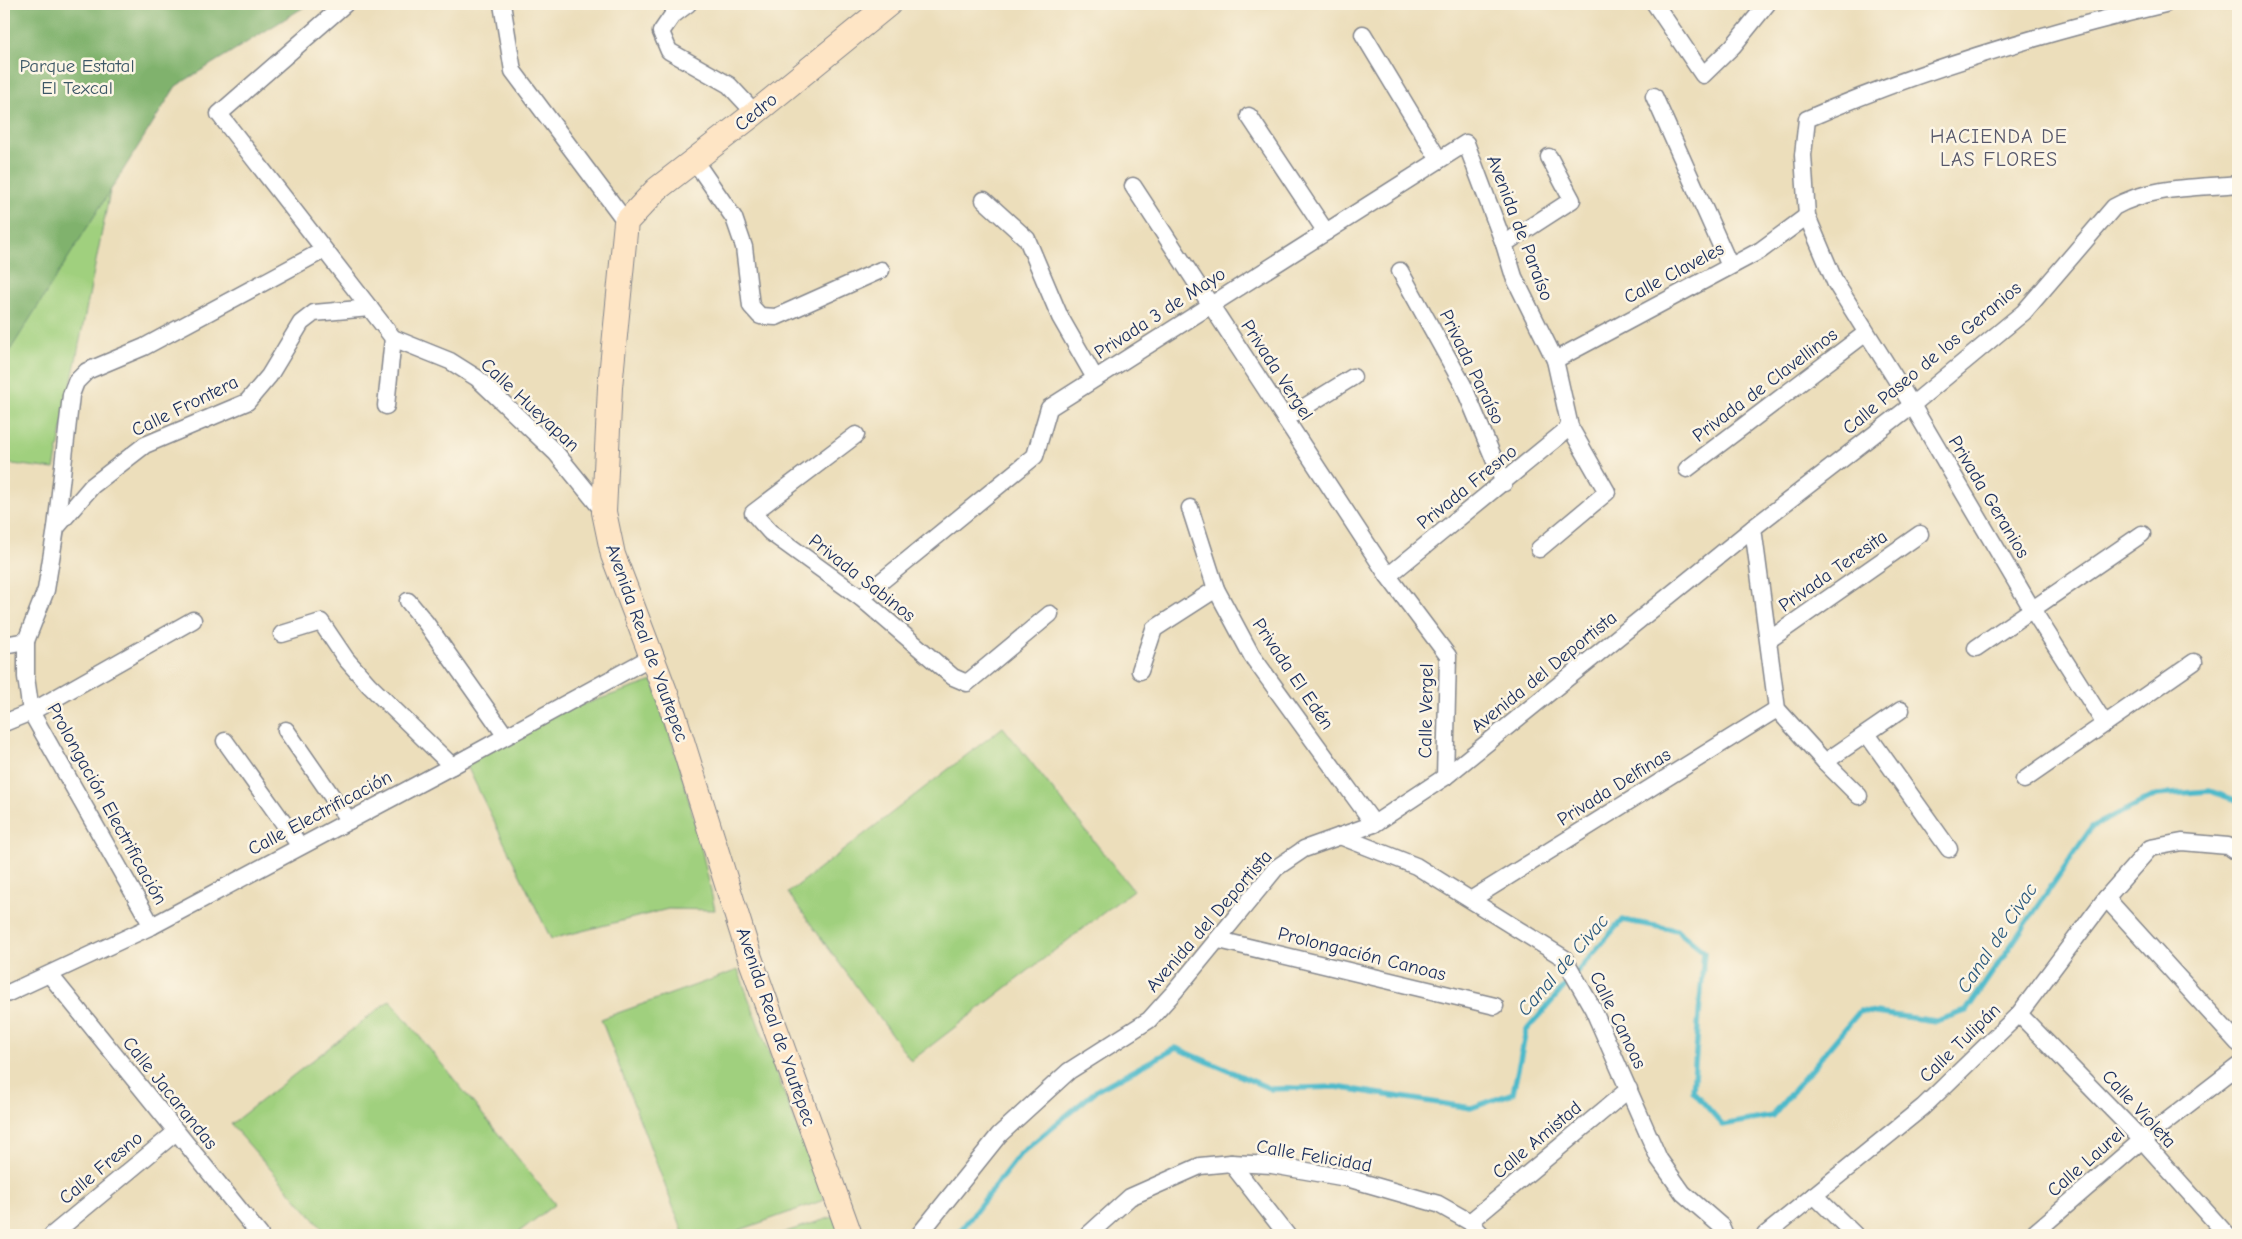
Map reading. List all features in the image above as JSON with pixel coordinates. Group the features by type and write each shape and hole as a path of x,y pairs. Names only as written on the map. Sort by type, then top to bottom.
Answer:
{"street":[{"name":"Calle Hueyapan","path":"345,4 219,114 393,338 450,362 478,378 556,452 604,512"},
{"path":"502,4 513,71 626,222"},
{"path":"688,4 672,16 661,32 669,51 729,85 755,113"},
{"name":"Cedro","path":"626,222 657,189 755,113 889,4"},
{"path":"1655,4 1703,75 1733,46 1767,4"},
{"name":"Privada Geranios","path":"2104,724 2032,609 1912,405 1835,282 1807,216 1803,155 1807,119 1864,94 2009,46 2107,18 2165,4"},
{"path":"1363,34 1439,160"},
{"path":"1654,96 1730,266"},
{"path":"1249,116 1326,232"},
{"name":"Privada 3 de Mayo","path":"862,598 1035,456 1049,408 1466,143"},
{"name":"Avenida de Paraíso","path":"1466,143 1504,244 1514,277 1556,360 1570,427 1607,492 1539,549"},
{"path":"1504,244 1572,200 1549,157"},
{"path":"694,160 734,218 744,247 751,306 760,316 776,317 881,270"},
{"name":"Calle Paseo de los Geranios","path":"1753,528 1912,405 2024,312 2114,207 2132,197 2159,191 2238,184"},
{"name":"Privada Vergel","path":"1133,186 1388,576"},
{"path":"984,200 1027,239 1060,317 1095,378"},
{"name":"Calle Claveles","path":"1556,360 1761,250 1807,216"},
{"name":"Avenida Real de Yautepec","path":"626,222 610,387 604,512 613,555 674,715 750,958 850,1235"},
{"path":"4,645 26,641 46,590 56,528 71,395 76,382 87,371 144,347 324,250"},
{"name":"Privada Paraíso","path":"1400,271 1463,385 1504,483"},
{"name":"Calle Frontera","path":"56,528 92,486 145,445 247,402 269,376 301,323 314,312 370,308"},
{"name":"Privada de Clavellinos","path":"1687,469 1866,333"},
{"path":"386,406 393,338"},
{"path":"1285,419 1353,377"},
{"name":"Privada Fresno","path":"1388,576 1504,483 1570,427"},
{"name":"Privada Sabinos","path":"856,435 753,513 770,532 862,598 953,677 967,683 1050,614"},
{"name":"Privada El Edén","path":"1190,508 1216,589 1252,656 1374,824"},
{"path":"1753,528 1777,709 1859,796"},
{"name":"Avenida del Deportista","path":"919,1235 999,1134 1069,1071 1148,1020 1219,940 1276,868 1304,849 1374,824 1445,777 1753,528"},
{"name":"Privada Teresita","path":"1768,640 1920,534"},
{"path":"1976,648 2142,534"},
{"name":"Calle Vergel","path":"1388,576 1448,656 1445,777"},
{"path":"1140,671 1154,629 1216,589"},
{"path":"408,601 426,622 505,736"},
{"path":"4,723 32,712 193,620"},
{"path":"282,634 321,622 346,660 452,766"},
{"name":"Prolongación Electrificación","path":"26,641 26,677 32,712 152,926"},
{"name":"Calle Electrificación","path":"4,995 152,926 452,766 651,657"},
{"path":"2024,780 2194,662"},
{"name":"Privada Delfinas","path":"1472,899 1777,709"},
{"path":"1825,762 1901,710"},
{"path":"286,730 349,821"},
{"path":"1867,734 1949,849"},
{"path":"225,741 300,846"},
{"name":"Calle Canoas","path":"1340,836 1416,866 1472,899 1564,958 1593,1009 1659,1159 1682,1193 1721,1226 1725,1235"},
{"name":"Calle Tulipán","path":"1765,1235 1923,1107 2019,1014 2106,898 2150,848 2182,842 2228,846 2238,852"},
{"path":"2106,898 2238,1043"},
{"name":"Prolongación Canoas","path":"1219,940 1495,1006"},
{"name":"Calle Jacarandas","path":"50,975 260,1235"},
{"name":"Calle Violeta","path":"2019,1014 2142,1140 2227,1235"},
{"name":"Calle Laurel","path":"2032,1235 2142,1140 2238,1066"},
{"name":"Calle Amistad","path":"1470,1222 1629,1089"},
{"name":"Calle Fresno","path":"52,1235 176,1132"},
{"path":"1231,1163 1286,1235"},
{"name":"Calle Felicidad","path":"1088,1235 1130,1197 1200,1166 1231,1163 1272,1165 1347,1178 1438,1204 1470,1222 1482,1235"},
{"path":"1814,1195 1855,1235"}],"green space":[{"name":"Parque Estatal El Texcal","path":"4,4 191,53 120,142 54,469 4,463"},
{"name":"Parque Estatal El Texcal","path":"4,4 309,4 176,86 4,360"},
{"path":"653,681 687,795 715,910 668,909 551,939 466,764 558,713"},
{"path":"1003,727 1133,890 911,1061 788,893"},
{"path":"738,970 824,1200 726,1235 684,1235 601,1019"},
{"path":"390,1000 555,1204 515,1235 328,1235 231,1124"},
{"path":"836,1216 843,1235 776,1235"}],"waterway":[{"name":"Canal de Civac","path":"957,1235 1020,1154 1097,1090 1176,1048 1271,1089 1336,1087 1471,1108 1513,1093 1526,1031 1622,920 1677,930 1704,952 1693,1091 1723,1125 1772,1116 1860,1011 1936,1021 1966,1011 2092,827 2156,795 2210,791 2238,801"}],"district":[{"name":"HACIENDA DE LAS FLORES","path":"1999,148"}]}
